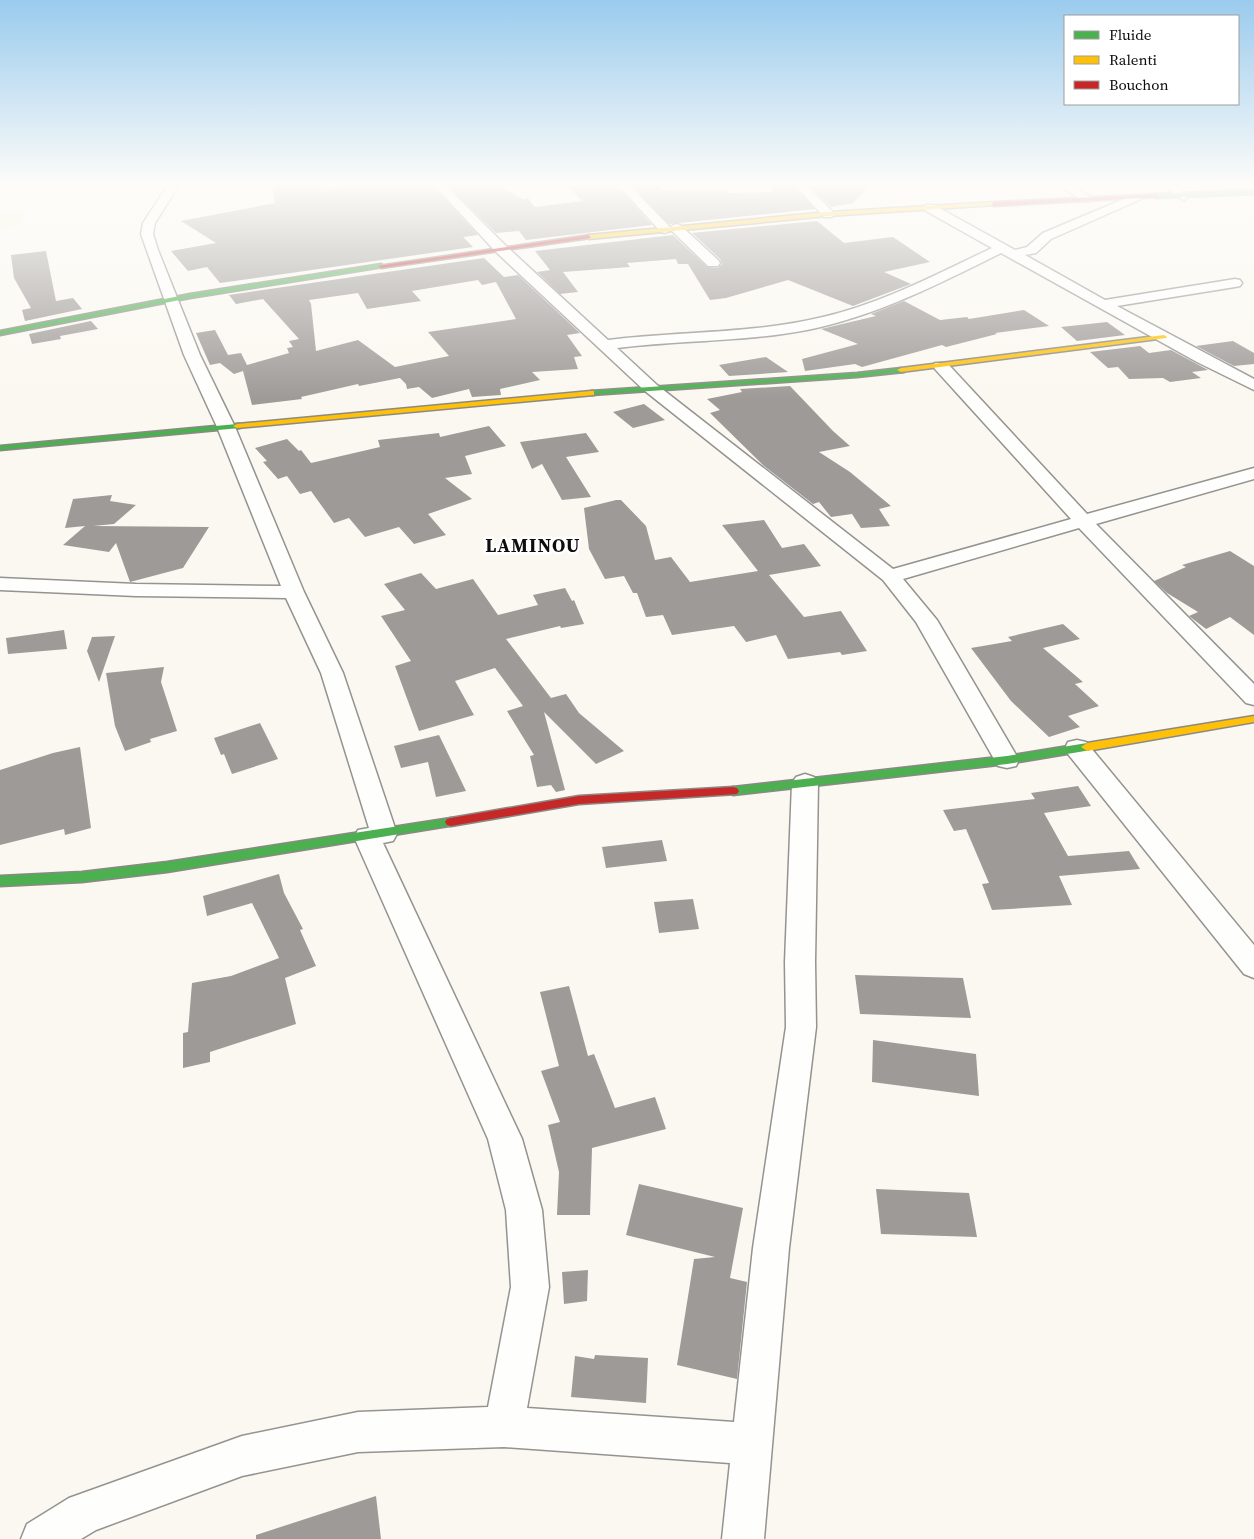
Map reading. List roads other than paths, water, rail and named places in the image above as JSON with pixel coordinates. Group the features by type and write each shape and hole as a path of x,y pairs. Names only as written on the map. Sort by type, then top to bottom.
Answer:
{"street":[{"path":"155,257 192,355 226,427 294,592 332,673 376,835 505,1139 524,1210 530,1287 504,1427"},
{"path":"0,333 171,298 448,257"},
{"path":"510,257 651,388 890,576 926,620 1007,760"},
{"path":"705,257 713,263"},
{"path":"606,345 770,332 824,322 857,312 909,292 993,257"},
{"path":"1018,257 1254,385"},
{"path":"1104,304 1235,283"},
{"path":"0,448 651,388 822,378 941,366 1164,337"},
{"path":"941,366 1083,522 1254,698"},
{"path":"890,576 1254,473"},
{"path":"0,584 136,590 294,592"},
{"path":"0,880 82,877 157,868 376,835 579,800 726,792 1007,760 1254,719"},
{"path":"1077,748 1254,966"},
{"path":"743,1539 771,1248 801,1027 800,962 804,783"},
{"path":"42,1539 84,1513 242,1456 358,1432 504,1427 752,1444"}],"district":[{"name":"LAMINOU","path":"533,545"}]}
